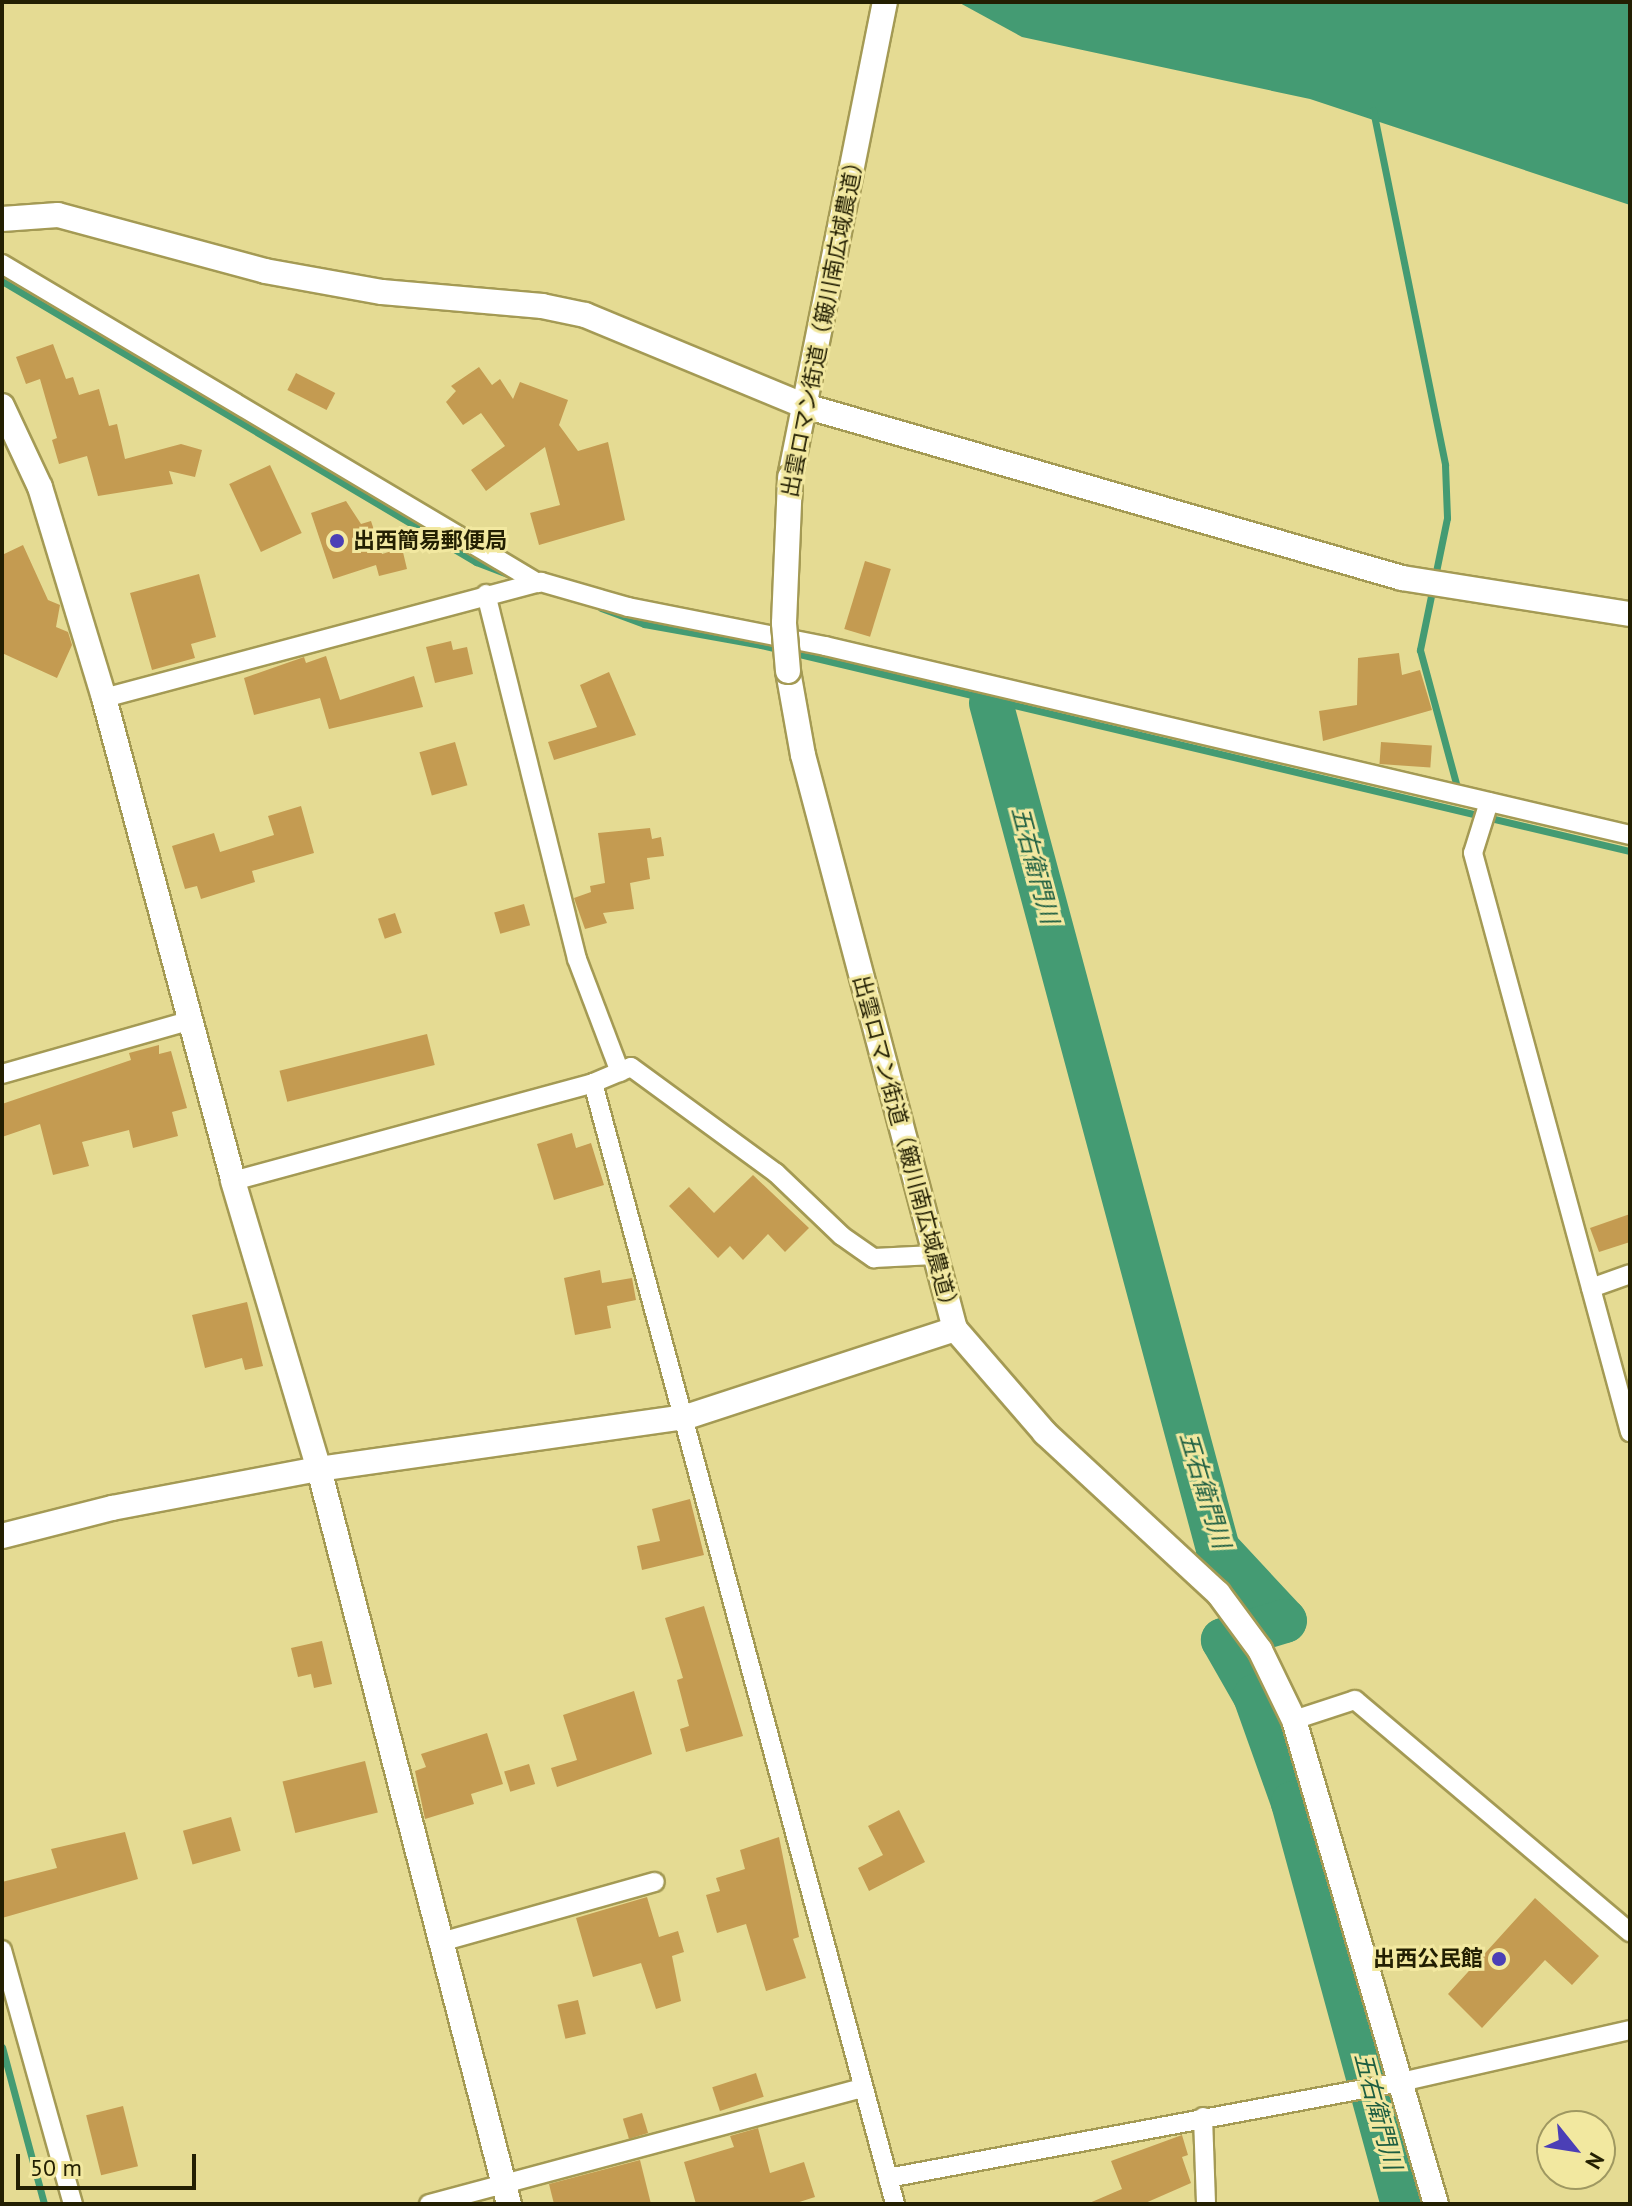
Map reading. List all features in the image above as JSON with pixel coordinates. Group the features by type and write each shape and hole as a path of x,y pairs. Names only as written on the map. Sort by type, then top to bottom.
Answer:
{"street":[{"name":"出雲ロマン街道（簸川南広域農道）","path":"885,2 817,357 790,477 784,608 788,671 803,755 955,1329 1045,1433 1218,1593 1260,1650 1294,1720 1436,2204"},
{"path":"2,219 58,215 265,271 382,292 542,306 585,315 805,406 1402,578 1630,614"},
{"path":"2,264 538,583 1630,835"},
{"path":"2,406 40,487 104,698 233,1181 319,1469 506,2194"},
{"path":"104,698 486,594 538,583"},
{"path":"486,594 577,959 620,1072"},
{"path":"1489,802 1473,853 1630,1432"},
{"path":"2,1074 191,1020"},
{"path":"233,1181 593,1083 631,1067 764,1164 874,1258 934,1255"},
{"path":"593,1083 686,1417 895,2204"},
{"path":"1591,1288 1630,1274"},
{"path":"2,1536 112,1508 319,1469 686,1417 955,1329"},
{"path":"1294,1720 1355,1700 1630,1932"},
{"path":"441,1942 655,1882"},
{"path":"2,1950 73,2204"},
{"path":"888,2178 1401,2082 1630,2030"},
{"path":"429,2204 506,2194 862,2088"},
{"path":"1203,2117 1206,2204"}],"shaded area":[{"path":"958,2 1630,2 1630,205 1310,99 1022,37"}],"building":[{"path":"53,344 66,379 73,377 79,395 99,389 109,426 117,424 125,459 181,444 202,450 195,477 169,471 173,484 98,496 87,456 59,464 52,440 57,438 40,379 26,384 16,357"},
{"path":"479,367 492,385 500,379 513,399 520,382 568,400 559,425 578,451 608,442 625,520 539,545 530,513 560,505 545,447 486,491 471,470 505,446 481,413 463,425 446,402 456,391 451,386"},
{"path":"296,373 335,393 327,410 287,390"},
{"path":"270,465 302,533 261,552 229,484"},
{"path":"346,501 361,524 371,521 382,554 402,548 407,569 379,576 376,565 333,579 311,513"},
{"path":"23,545 48,600 60,605 56,627 68,632 72,645 57,678 2,653 2,555"},
{"path":"865,561 891,569 870,637 844,629"},
{"path":"199,574 216,637 191,644 195,658 152,670 130,593"},
{"path":"451,641 453,650 467,647 473,674 435,683 426,647"},
{"path":"1399,653 1402,675 1420,670 1432,710 1323,741 1319,711 1357,705 1358,658"},
{"path":"326,656 340,700 414,676 423,707 329,729 320,698 254,715 244,678 304,657 306,663"},
{"path":"609,672 636,735 554,760 548,742 597,727 580,685"},
{"path":"455,742 467,785 432,795 419,752"},
{"path":"1381,742 1432,746 1430,768 1379,764"},
{"path":"301,806 314,853 252,871 255,882 201,899 197,886 185,889 172,846 214,833 220,852 274,835 268,816"},
{"path":"650,828 652,839 661,837 664,856 647,858 650,879 630,883 634,909 603,913 607,923 585,929 574,898 591,892 590,886 605,883 598,833"},
{"path":"524,904 530,925 500,934 494,913"},
{"path":"395,913 402,933 385,939 378,919"},
{"path":"427,1034 435,1065 287,1102 280,1071"},
{"path":"159,1045 159,1054 171,1051 187,1108 172,1112 178,1136 133,1148 129,1130 82,1142 89,1166 53,1175 40,1124 2,1137 2,1104 131,1060 129,1053"},
{"path":"572,1133 576,1148 591,1143 604,1185 554,1200 537,1144"},
{"path":"753,1175 809,1228 785,1252 768,1234 743,1260 730,1246 718,1258 669,1206 689,1187 714,1213"},
{"path":"1630,1214 1630,1242 1599,1252 1590,1228"},
{"path":"600,1270 602,1283 632,1278 636,1300 607,1306 611,1328 575,1335 564,1278"},
{"path":"247,1302 263,1366 245,1370 242,1358 205,1368 192,1315"},
{"path":"690,1499 704,1555 642,1570 637,1546 660,1541 652,1509"},
{"path":"704,1606 743,1736 686,1752 680,1729 689,1726 677,1680 683,1678 665,1618"},
{"path":"322,1641 332,1684 314,1688 311,1674 298,1677 291,1648"},
{"path":"634,1691 652,1754 557,1787 551,1768 577,1760 563,1715"},
{"path":"487,1733 503,1784 471,1794 474,1804 425,1819 415,1771 426,1767 421,1754"},
{"path":"365,1761 378,1812 295,1833 283,1782"},
{"path":"529,1764 535,1784 510,1792 504,1772"},
{"path":"899,1810 925,1862 869,1891 858,1868 883,1855 868,1826"},
{"path":"231,1817 241,1851 193,1864 183,1831"},
{"path":"125,1832 138,1879 2,1918 2,1882 57,1868 51,1849"},
{"path":"779,1837 799,1937 793,1939 806,1978 766,1991 746,1924 717,1933 706,1895 720,1891 716,1878 745,1869 740,1850"},
{"path":"647,1897 659,1937 678,1931 684,1952 672,1956 681,2001 656,2009 641,1963 593,1977 576,1918"},
{"path":"1535,1898 1599,1956 1572,1985 1545,1960 1482,2028 1448,1994"},
{"path":"578,2000 586,2034 565,2039 558,2005"},
{"path":"756,2073 764,2097 720,2111 712,2087"},
{"path":"123,2106 138,2166 101,2175 86,2115"},
{"path":"642,2113 648,2133 629,2139 623,2119"},
{"path":"758,2128 770,2173 804,2162 815,2197 793,2204 696,2204 684,2162 734,2147 730,2136"},
{"path":"1182,2135 1188,2155 1182,2157 1191,2183 1143,2204 1087,2204 1122,2189 1111,2161"},
{"path":"640,2160 651,2204 554,2204 549,2184"}],"waterway":[{"path":"1373,110 1445,465 1447,518 1420,650 1458,791"},
{"path":"2,281 476,562 507,574"},
{"path":"601,608 644,624 761,645 1630,851"},
{"name":"五右衛門川","path":"991,703 1218,1549 1285,1621 1223,1640 1255,1696 1293,1803 1403,2204"},
{"path":"2,2047 44,2204"}],"place":[{"name":"出西簡易郵便局","path":"337,541"},
{"name":"出西公民館","path":"1499,1959"}]}
